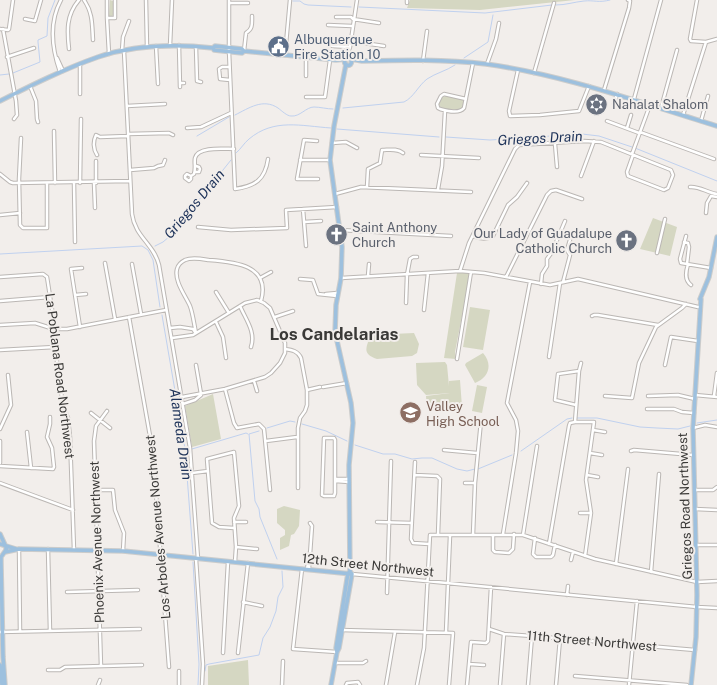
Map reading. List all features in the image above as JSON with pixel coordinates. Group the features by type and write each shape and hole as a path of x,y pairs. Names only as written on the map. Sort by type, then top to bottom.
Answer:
{"main road":[{"path":"0,100 80,64 109,54 147,47 179,45 213,48 214,50 229,50 242,53 244,51 348,62 423,61 487,65 518,70 590,86 717,126"},
{"path":"332,685 350,573 349,480 352,423 351,403 335,332 337,295 341,278 342,247 330,160 348,62"},
{"name":"Griegos Road Northwest","path":"691,685 695,650 697,607 693,428 699,307 711,268 717,237"},
{"path":"0,534 5,546 1,560 0,589 1,672 5,685"},
{"name":"12th Street Northwest","path":"0,544 18,549 123,551 350,573"},
{"name":"12th Street Northwest","path":"3,553 18,549"},
{"path":"0,665 2,685"}],"street":[{"path":"13,0 10,29 2,29 17,112 14,119"},
{"path":"25,19 35,21 40,0"},
{"path":"60,0 52,26 57,58 62,72"},
{"path":"70,49 67,27 69,16 79,0"},
{"path":"84,0 92,13 93,40"},
{"path":"108,0 107,18 109,54"},
{"path":"107,18 115,18 115,0"},
{"path":"146,0 147,47"},
{"path":"170,46 172,0"},
{"path":"285,55 290,0"},
{"path":"348,62 353,19 357,0"},
{"path":"604,90 630,1 628,0"},
{"path":"634,99 661,0"},
{"path":"697,0 690,40 706,42 717,39"},
{"path":"248,3 229,1 229,67 235,189 246,187 258,182 264,174 268,159"},
{"path":"534,74 554,3"},
{"path":"244,51 246,33 250,31 252,26 252,16"},
{"path":"336,16 379,23"},
{"path":"129,21 124,32 123,51 132,214 133,223 139,234 153,249 156,255 172,338 190,448 203,664 202,685"},
{"path":"487,65 496,39 499,23"},
{"path":"328,25 352,26"},
{"path":"423,61 427,31"},
{"path":"350,41 384,46"},
{"path":"683,115 706,42"},
{"path":"179,45 180,85 184,83"},
{"path":"156,46 158,84"},
{"path":"196,46 196,81 201,82"},
{"path":"332,46 349,48"},
{"path":"7,57 34,48"},
{"path":"661,108 677,50"},
{"path":"306,58 306,76"},
{"path":"306,97 325,97 330,60"},
{"path":"466,99 444,94 441,96 437,104 440,110 459,112 464,108 466,99 473,63"},
{"path":"80,64 80,94"},
{"path":"229,67 222,67 219,69 220,79 230,80"},
{"path":"518,70 509,111 510,116 579,111 590,86"},
{"path":"30,86 35,98 36,119 38,122"},
{"path":"614,104 617,94"},
{"path":"701,121 708,96"},
{"path":"127,106 165,104"},
{"path":"460,271 462,261 473,236 515,149 519,145 601,142 632,154 672,170 673,175 668,188 664,190 628,176 627,172 632,154 650,104"},
{"path":"438,190 445,110"},
{"path":"187,128 201,127 232,113"},
{"path":"627,128 632,115"},
{"path":"80,183 81,119"},
{"path":"607,121 714,159"},
{"path":"54,131 55,183"},
{"path":"97,154 94,151 94,138 96,135 100,137 169,133 173,135"},
{"path":"21,138 20,225 23,228 47,228 47,183"},
{"path":"317,141 304,140 298,179 318,179"},
{"path":"332,143 346,142 357,148"},
{"path":"581,176 594,142"},
{"path":"555,144 557,166"},
{"path":"191,176 195,172 199,172 199,167 196,166 196,157 202,150 234,149"},
{"path":"367,186 368,169 380,164 382,150 395,150 403,153"},
{"path":"422,155 479,158"},
{"path":"130,170 154,168 163,165 165,160"},
{"path":"300,160 330,160"},
{"path":"95,208 96,161"},
{"path":"0,174 3,178 10,182 20,184 130,181"},
{"path":"74,183 75,242"},
{"path":"473,236 482,239 493,236 508,205 517,197 528,183"},
{"path":"335,194 361,186 471,192"},
{"path":"690,187 694,186 717,196"},
{"path":"506,276 547,195 551,191 556,190 582,199"},
{"path":"706,213 709,199 711,196 717,196"},
{"path":"198,227 231,230 287,228 286,210 337,207"},
{"path":"303,209 306,246"},
{"path":"0,215 20,213"},
{"path":"656,253 665,219"},
{"path":"304,222 321,221"},
{"path":"541,284 542,274 547,266 548,259 565,221"},
{"path":"340,230 451,236"},
{"path":"549,357 562,283 570,255 567,250 572,234"},
{"path":"686,236 680,261 682,264 711,268"},
{"path":"684,242 688,243 689,246 686,274 687,281 691,285"},
{"path":"406,303 410,259 417,257"},
{"path":"196,333 190,305 180,287 176,274 178,266 183,261 190,259 204,260 240,265 250,268 260,278 263,290 260,301"},
{"path":"105,263 115,319"},
{"path":"132,264 142,314"},
{"path":"368,276 369,264"},
{"path":"80,327 71,270 82,268"},
{"path":"341,278 460,271 506,276 550,285 578,279 699,307"},
{"path":"260,278 271,272"},
{"path":"457,359 471,272"},
{"path":"424,310 428,273"},
{"name":"La Poblana Road Northwest","path":"0,277 43,274 46,275 47,278 55,347 64,406 69,426 74,550"},
{"path":"300,279 315,281 317,293 337,295"},
{"path":"503,534 518,431 516,420 507,403 530,282"},
{"path":"216,292 229,313"},
{"path":"75,295 86,294"},
{"path":"0,301 50,297"},
{"path":"172,338 193,335 249,301 260,301 270,308 275,317 285,349 283,358 276,368 268,375 254,381 225,389 182,398"},
{"path":"605,396 632,398 639,363 658,325 686,304"},
{"path":"240,306 252,333 253,342 251,347"},
{"path":"0,325 35,323 54,329 80,327 166,310"},
{"path":"275,317 293,311"},
{"path":"592,316 598,315 658,325"},
{"name":"Los Arboles Avenue Northwest","path":"129,317 154,453 169,668"},
{"path":"216,322 223,337 226,358"},
{"path":"170,328 180,327 193,329 196,333"},
{"path":"665,365 671,337 698,341"},
{"path":"0,350 55,347"},
{"path":"285,349 295,351 299,354 307,390 307,405 300,418 297,437 298,488"},
{"path":"575,422 581,363"},
{"path":"196,365 202,394"},
{"path":"576,406 556,400 556,392 558,374 579,371"},
{"path":"648,396 716,396 717,373"},
{"path":"0,429 10,405 8,375"},
{"path":"254,381 257,391"},
{"path":"307,390 347,383"},
{"path":"225,389 234,423 237,428 259,424 264,429 270,490"},
{"path":"183,404 195,400 202,394"},
{"path":"647,409 674,409 682,412 694,413"},
{"name":"Phoenix Avenue Northwest","path":"101,666 94,432 96,426 107,411"},
{"path":"91,413 110,428"},
{"path":"0,466 53,469 52,448 46,437 50,424 50,417"},
{"path":"473,535 477,453 481,421"},
{"path":"549,544 570,423 594,422 586,480 591,513 585,556"},
{"path":"693,428 717,426"},
{"path":"594,430 605,432"},
{"path":"26,432 31,468"},
{"path":"266,441 297,437"},
{"path":"324,438 334,438 335,440 335,480 334,496 322,495 324,438"},
{"path":"0,441 0,463"},
{"path":"523,535 537,446"},
{"path":"444,450 477,453"},
{"path":"632,451 693,455"},
{"path":"234,528 218,527 212,523 207,459 234,452 239,506 234,518 236,547 235,562"},
{"path":"590,453 602,455"},
{"path":"387,593 391,461"},
{"path":"415,462 411,539 413,543 429,544"},
{"path":"616,564 628,469"},
{"path":"192,473 208,471"},
{"path":"651,572 659,474"},
{"path":"414,475 439,477 438,535"},
{"path":"587,475 598,477"},
{"path":"335,480 349,480"},
{"path":"0,483 73,510"},
{"path":"464,483 475,483"},
{"path":"694,490 713,490 717,487"},
{"path":"96,490 113,490 115,510 124,533 123,551"},
{"path":"694,509 717,510"},
{"path":"580,513 591,513"},
{"path":"234,522 246,522"},
{"path":"377,522 412,523"},
{"path":"308,569 312,526 310,523"},
{"path":"493,535 493,550 495,552 509,553 513,549 514,534"},
{"path":"417,685 424,648 430,535 523,535 585,556 616,564 697,582 717,581"},
{"path":"446,632 450,536"},
{"path":"535,538 533,554 536,557 552,558 554,545"},
{"path":"696,545 717,545"},
{"path":"236,547 257,549"},
{"path":"18,549 20,631"},
{"path":"48,549 50,630"},
{"path":"571,560 573,552"},
{"path":"223,653 228,562"},
{"path":"238,653 248,563"},
{"path":"302,569 293,649 337,652"},
{"name":"12th Street Northwest","path":"350,573 717,608"},
{"path":"567,594 568,586"},
{"path":"468,685 471,642 487,642 491,587"},
{"path":"67,592 138,590"},
{"path":"629,685 637,601"},
{"path":"243,602 262,606"},
{"path":"1,632 140,629"},
{"name":"11th Street Northwest","path":"489,629 504,634 695,650"},
{"path":"341,630 452,632 454,634 449,685"},
{"path":"386,685 395,632"},
{"path":"500,685 504,634"},
{"path":"528,685 532,636"},
{"path":"556,685 560,639"},
{"path":"282,685 283,661"},
{"path":"335,663 363,663 366,661"},
{"path":"469,664 484,665"},
{"path":"48,670 60,670 65,667 142,665"},
{"path":"179,671 179,685"},
{"path":"575,676 687,685"},
{"path":"98,685 100,680"},
{"path":"346,685 350,682 358,682 360,685"}],"green space":[{"path":"110,0 113,1 112,17 109,16"},
{"path":"410,0 575,0 480,10 407,8"},
{"path":"446,96 463,99 462,109 442,109 438,104 441,97"},
{"path":"653,218 677,227 670,256 640,249"},
{"path":"457,273 469,273 470,275 455,352 456,359 444,358"},
{"path":"470,307 490,310 483,350 463,347"},
{"path":"414,333 419,344 417,353 412,356 377,359 372,357 367,352 366,349 370,335"},
{"path":"483,353 488,362 488,370 484,378 475,383 465,365"},
{"path":"445,362 447,365 449,386 449,381 460,380 462,407 427,409 426,396 450,393 426,395 417,385 416,363"},
{"path":"477,385 487,387 482,413 472,411"},
{"path":"213,394 221,439 192,447 185,406"},
{"path":"284,506 300,510 299,526 294,534 291,535 289,546 280,550 280,538 285,535 285,530 277,523 277,509"},
{"path":"248,660 249,685 208,685 208,666"}],"waterway":[{"path":"13,73 40,62 38,40 47,36 48,18 55,0"},
{"path":"556,5 584,1 610,0"},
{"path":"293,1 300,1 308,5 351,7"},
{"path":"359,7 485,13 552,5"},
{"path":"464,58 488,42 493,15"},
{"path":"343,108 404,102 411,97 427,79 455,65"},
{"path":"0,75 9,74"},
{"path":"235,115 261,104 272,105 289,116 297,115 311,107 333,109"},
{"path":"197,136 229,117"},
{"name":"Griegos Drain","path":"236,153 249,139 258,132 268,128 288,125 331,128"},
{"name":"Griegos Drain","path":"337,129 439,137"},
{"name":"Griegos Drain","path":"446,137 490,140 582,134 599,136 632,147"},
{"name":"Griegos Drain","path":"635,148 717,181"},
{"name":"Griegos Drain","path":"155,246 170,236 231,160"},
{"name":"Alameda Drain","path":"0,254 142,246 148,250 153,260 160,307"},
{"name":"Alameda Drain","path":"162,315 185,449 193,554"},
{"path":"521,451 567,419 572,418"},
{"path":"577,418 597,418 640,427 678,429 690,426"},
{"path":"697,423 717,420"},
{"path":"267,428 290,421 295,422"},
{"path":"302,424 326,431 347,441"},
{"path":"259,431 249,434 255,501 277,559"},
{"path":"192,449 246,433 248,434"},
{"path":"355,445 383,454 395,454 412,459 432,458 457,469 467,471 475,469"},
{"path":"478,469 512,455"},
{"name":"Alameda Drain","path":"193,562 199,664 198,685"},
{"path":"205,671 206,665 209,664 259,655 263,638 270,627 276,611 278,597 283,587 282,571"}],"place":[{"name":"Albuquerque Fire Station 10","path":"278,46"},
{"name":"Nahalat Shalom","path":"597,104"},
{"name":"Saint Anthony Church","path":"336,234"},
{"name":"Our Lady of Guadalupe Catholic Church","path":"627,240"},
{"name":"Valley High School","path":"411,413"}],"district":[{"name":"Los Candelarias","path":"334,334"}]}
